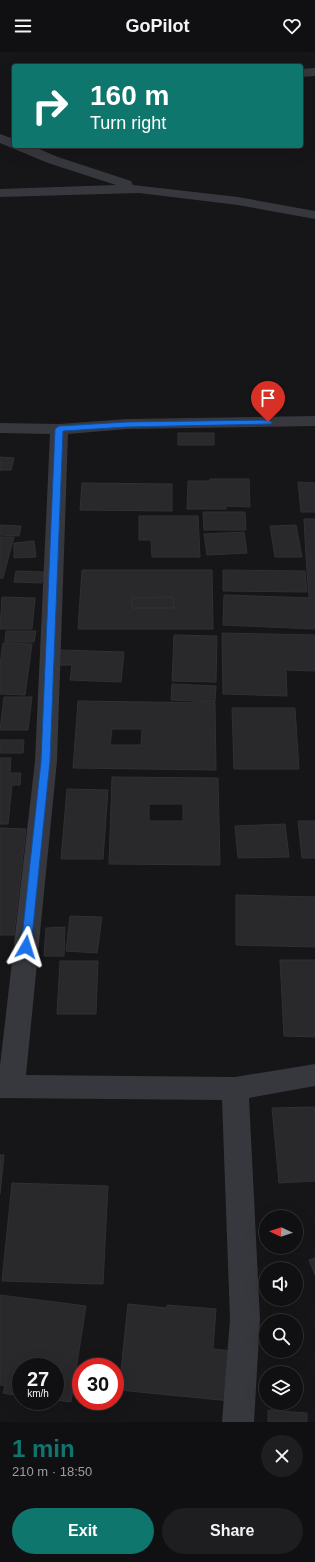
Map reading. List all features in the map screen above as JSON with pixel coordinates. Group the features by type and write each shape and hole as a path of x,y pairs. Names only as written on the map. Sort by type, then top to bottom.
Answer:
{"street":[{"path":"303,73 315,72"},
{"path":"0,138 12,143"},
{"path":"25,148 53,160 139,189"},
{"path":"0,193 139,189 238,201 315,215"},
{"path":"0,428 59,429 127,424 315,421"},
{"path":"59,429 46,761 6,1087 235,1089 315,1075"},
{"path":"235,1089 245,1319 238,1422"}],"building":[{"path":"178,433 214,433 214,445 178,445"},
{"path":"0,457 14,458 11,470 0,470"},
{"path":"210,479 249,479 250,507 226,506 226,509 187,509 188,481 210,481"},
{"path":"298,482 315,483 315,512 301,512"},
{"path":"82,483 172,484 172,511 80,510"},
{"path":"203,512 245,512 246,530 204,530"},
{"path":"139,516 198,516 200,557 152,557 151,540 139,540"},
{"path":"304,519 315,519 315,557 306,557"},
{"path":"0,525 21,526 19,536 0,535"},
{"path":"296,525 302,557 275,557 270,526"},
{"path":"244,532 247,553 207,555 204,534"},
{"path":"0,537 14,537 3,578 0,578"},
{"path":"34,541 36,557 14,558 14,543"},
{"path":"306,558 315,558 315,597 309,597"},
{"path":"82,570 212,570 213,629 78,629","holes":["173,597 174,608 132,608 132,598"]},
{"path":"223,570 305,571 307,592 223,591"},
{"path":"16,571 44,572 42,583 14,582"},
{"path":"224,595 315,598 315,629 223,625"},
{"path":"2,597 35,598 32,629 0,629"},
{"path":"173,597 174,608 132,608 132,598"},
{"path":"6,631 36,631 34,642 5,642"},
{"path":"222,633 315,635 315,671 286,670 287,696 223,694"},
{"path":"174,635 217,636 216,682 172,681"},
{"path":"3,643 32,644 25,695 0,694 0,665"},
{"path":"60,650 124,652 121,682 70,680 72,665 58,665"},
{"path":"172,684 216,686 215,702 171,700"},
{"path":"4,697 32,697 28,730 0,730"},
{"path":"78,701 215,703 216,770 73,768","holes":["112,729 142,729 141,745 110,745"]},
{"path":"232,708 295,708 299,769 234,769"},
{"path":"0,740 24,740 23,753 0,753"},
{"path":"0,758 11,758 10,773 21,773 20,785 12,785 8,824 0,824"},
{"path":"112,777 218,778 220,865 109,864","holes":["149,804 183,804 183,821 149,821"]},
{"path":"67,789 108,790 103,859 61,859"},
{"path":"298,821 315,821 315,858 302,858"},
{"path":"285,824 289,857 238,858 235,826"},
{"path":"0,828 26,829 14,935 0,935"},
{"path":"236,895 315,897 315,947 236,945"},
{"path":"70,916 102,917 97,953 66,951"},
{"path":"65,927 64,956 44,956 46,928"},
{"path":"280,960 315,960 315,1037 284,1036"},
{"path":"60,961 98,961 96,1014 57,1014"},
{"path":"315,1107 315,1181 279,1183 272,1108"},
{"path":"0,1155 4,1155 0,1194"},
{"path":"12,1183 108,1186 103,1284 2,1281"},
{"path":"315,1258 315,1275 309,1260"},
{"path":"0,1295 86,1306 78,1358 72,1358 71,1402 64,1401 64,1358 12,1358 12,1394 3,1393 5,1386 0,1385"},
{"path":"128,1304 167,1308 167,1305 216,1309 213,1349 233,1351 231,1401 124,1390 124,1358 122,1358"},
{"path":"268,1410 307,1413 307,1422 268,1422"}],"route":[{"path":"26,947 46,761 59,429 127,424 268,422"}]}
